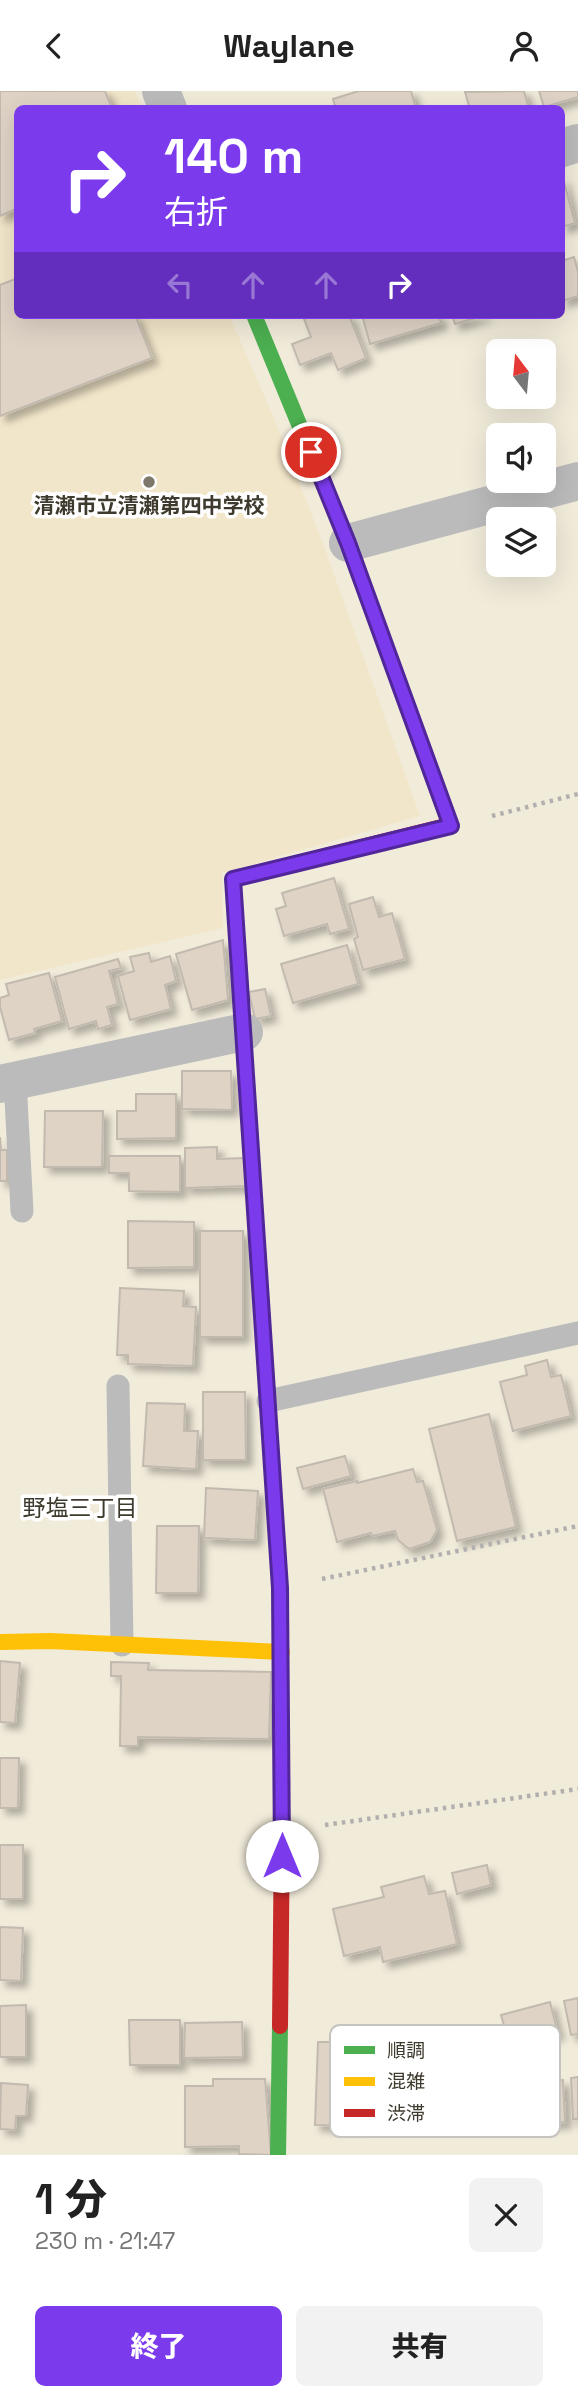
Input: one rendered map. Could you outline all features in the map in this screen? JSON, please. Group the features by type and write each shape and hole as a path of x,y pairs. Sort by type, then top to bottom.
{"street":[{"path":"256,319 348,543 451,826 233,879 280,1588 282,1831 278,2155"},
{"path":"348,543 578,481"},
{"path":"7,1083 244,1032"},
{"path":"0,1642 50,1641 282,1652"}],"lane":[{"path":"7,1083 22,1210"},
{"path":"268,1401 578,1333"},
{"path":"118,1386 122,1644"}],"path":[{"path":"451,826 578,795"},
{"path":"280,1588 578,1526"},
{"path":"282,1831 578,1789"}],"shaded area":[{"name":"清瀬市立清瀬第四中学校","path":"0,91 135,91 141,105 14,105 14,319 231,319 274,418 324,546 420,816 222,873 223,928 0,980"}],"building":[{"path":"0,91 105,91 110,105 14,105 14,210 0,216"},
{"path":"359,91 411,91 415,105 335,105 333,99"},
{"path":"524,91 528,105 469,105 465,92"},
{"path":"539,91 578,91 578,97 543,105"},
{"path":"565,186 575,223 565,226"},
{"path":"574,257 578,272 578,296 565,300 565,260"},
{"path":"14,280 14,319 137,319 152,358 0,416 0,285"},
{"path":"304,319 351,319 366,358 338,370 331,353 300,365 292,344 311,337"},
{"path":"363,319 440,319 441,323 370,344"},
{"path":"453,319 472,319 455,324"},
{"path":"334,878 349,929 330,934 327,924 284,936 276,909 286,906 282,893"},
{"path":"373,897 379,917 392,913 405,959 363,970 354,939 358,937 349,904"},
{"path":"223,940 228,1000 192,1010 176,954"},
{"path":"347,945 358,984 293,1003 281,964"},
{"path":"149,953 151,962 170,956 176,981 165,985 171,1009 130,1020 118,976 134,971 130,957"},
{"path":"118,959 121,968 109,971 118,1004 107,1007 112,1025 98,1029 96,1021 69,1029 55,977"},
{"path":"49,973 62,1021 34,1029 35,1033 9,1040 0,1007 0,998 9,995 6,984"},
{"path":"265,989 271,1016 255,1019 249,992"},
{"path":"182,1071 231,1071 232,1110 182,1109"},
{"path":"136,1094 176,1094 176,1138 117,1139 117,1111 136,1111"},
{"path":"45,1111 103,1111 102,1167 44,1167"},
{"path":"0,1137 1,1150 7,1150 7,1181 0,1181"},
{"path":"217,1147 217,1159 245,1158 246,1186 185,1188 185,1148"},
{"path":"109,1156 180,1156 180,1192 129,1191 129,1173 109,1173"},
{"path":"128,1221 194,1222 194,1267 128,1268"},
{"path":"200,1231 243,1231 243,1337 200,1337"},
{"path":"120,1288 184,1291 183,1306 196,1307 193,1366 128,1364 128,1355 117,1355"},
{"path":"547,1360 551,1377 561,1375 571,1416 513,1431 500,1382 527,1375 525,1366"},
{"path":"203,1392 245,1392 246,1460 203,1460"},
{"path":"147,1403 185,1404 184,1431 198,1431 196,1469 143,1466"},
{"path":"489,1414 516,1527 457,1541 429,1429"},
{"path":"345,1456 351,1476 303,1489 297,1468"},
{"path":"413,1469 417,1482 423,1481 437,1530 430,1542 409,1549 398,1540 395,1531 372,1536 371,1533 337,1542 323,1489"},
{"path":"206,1488 258,1491 255,1540 204,1538"},
{"path":"157,1526 199,1526 198,1593 156,1593"},
{"path":"0,1661 20,1663 15,1723 0,1722"},
{"path":"111,1662 149,1663 148,1670 271,1672 269,1739 138,1737 138,1746 120,1746 121,1676 111,1676"},
{"path":"0,1758 19,1758 18,1808 0,1808"},
{"path":"0,1845 23,1845 23,1899 0,1899"},
{"path":"487,1865 491,1885 457,1894 452,1873"},
{"path":"424,1876 429,1894 445,1891 457,1944 383,1962 380,1947 344,1956 333,1909 384,1897 381,1887"},
{"path":"0,1927 23,1928 21,1981 0,1980"},
{"path":"578,1998 578,2034 571,2035 564,2001"},
{"path":"550,2002 556,2025 504,2025 501,2015"},
{"path":"26,2005 26,2057 0,2057 0,2006"},
{"path":"129,2020 180,2020 180,2065 130,2065"},
{"path":"242,2022 243,2057 184,2058 185,2023"},
{"path":"318,2042 330,2042 330,2125 315,2125"},
{"path":"578,2077 578,2119 573,2119 571,2078"},
{"path":"213,2079 265,2079 271,2155 239,2154 239,2146 185,2147 185,2086 213,2086"},
{"path":"560,2080 563,2080 565,2122 560,2122"},
{"path":"1,2083 28,2085 26,2116 16,2116 15,2130 0,2129"}],"traffic: fast":[{"path":"256,319 348,543 450,825"},
{"path":"278,2155 280,2026"}],"traffic: slow":[{"path":"239,965 278,1553"},
{"path":"0,1642 50,1641 282,1652"}],"traffic: jam":[{"path":"239,965 233,879 450,825"},
{"path":"278,1553 282,1831 280,2026"}],"place":[{"name":"清瀬市立清瀬第四中学校","path":"149,482"}],"district":[{"name":"野塩三丁目","path":"80,1508"}],"route":[{"path":"282,1856 280,1588 233,879 451,826 348,543 311,452"}]}
